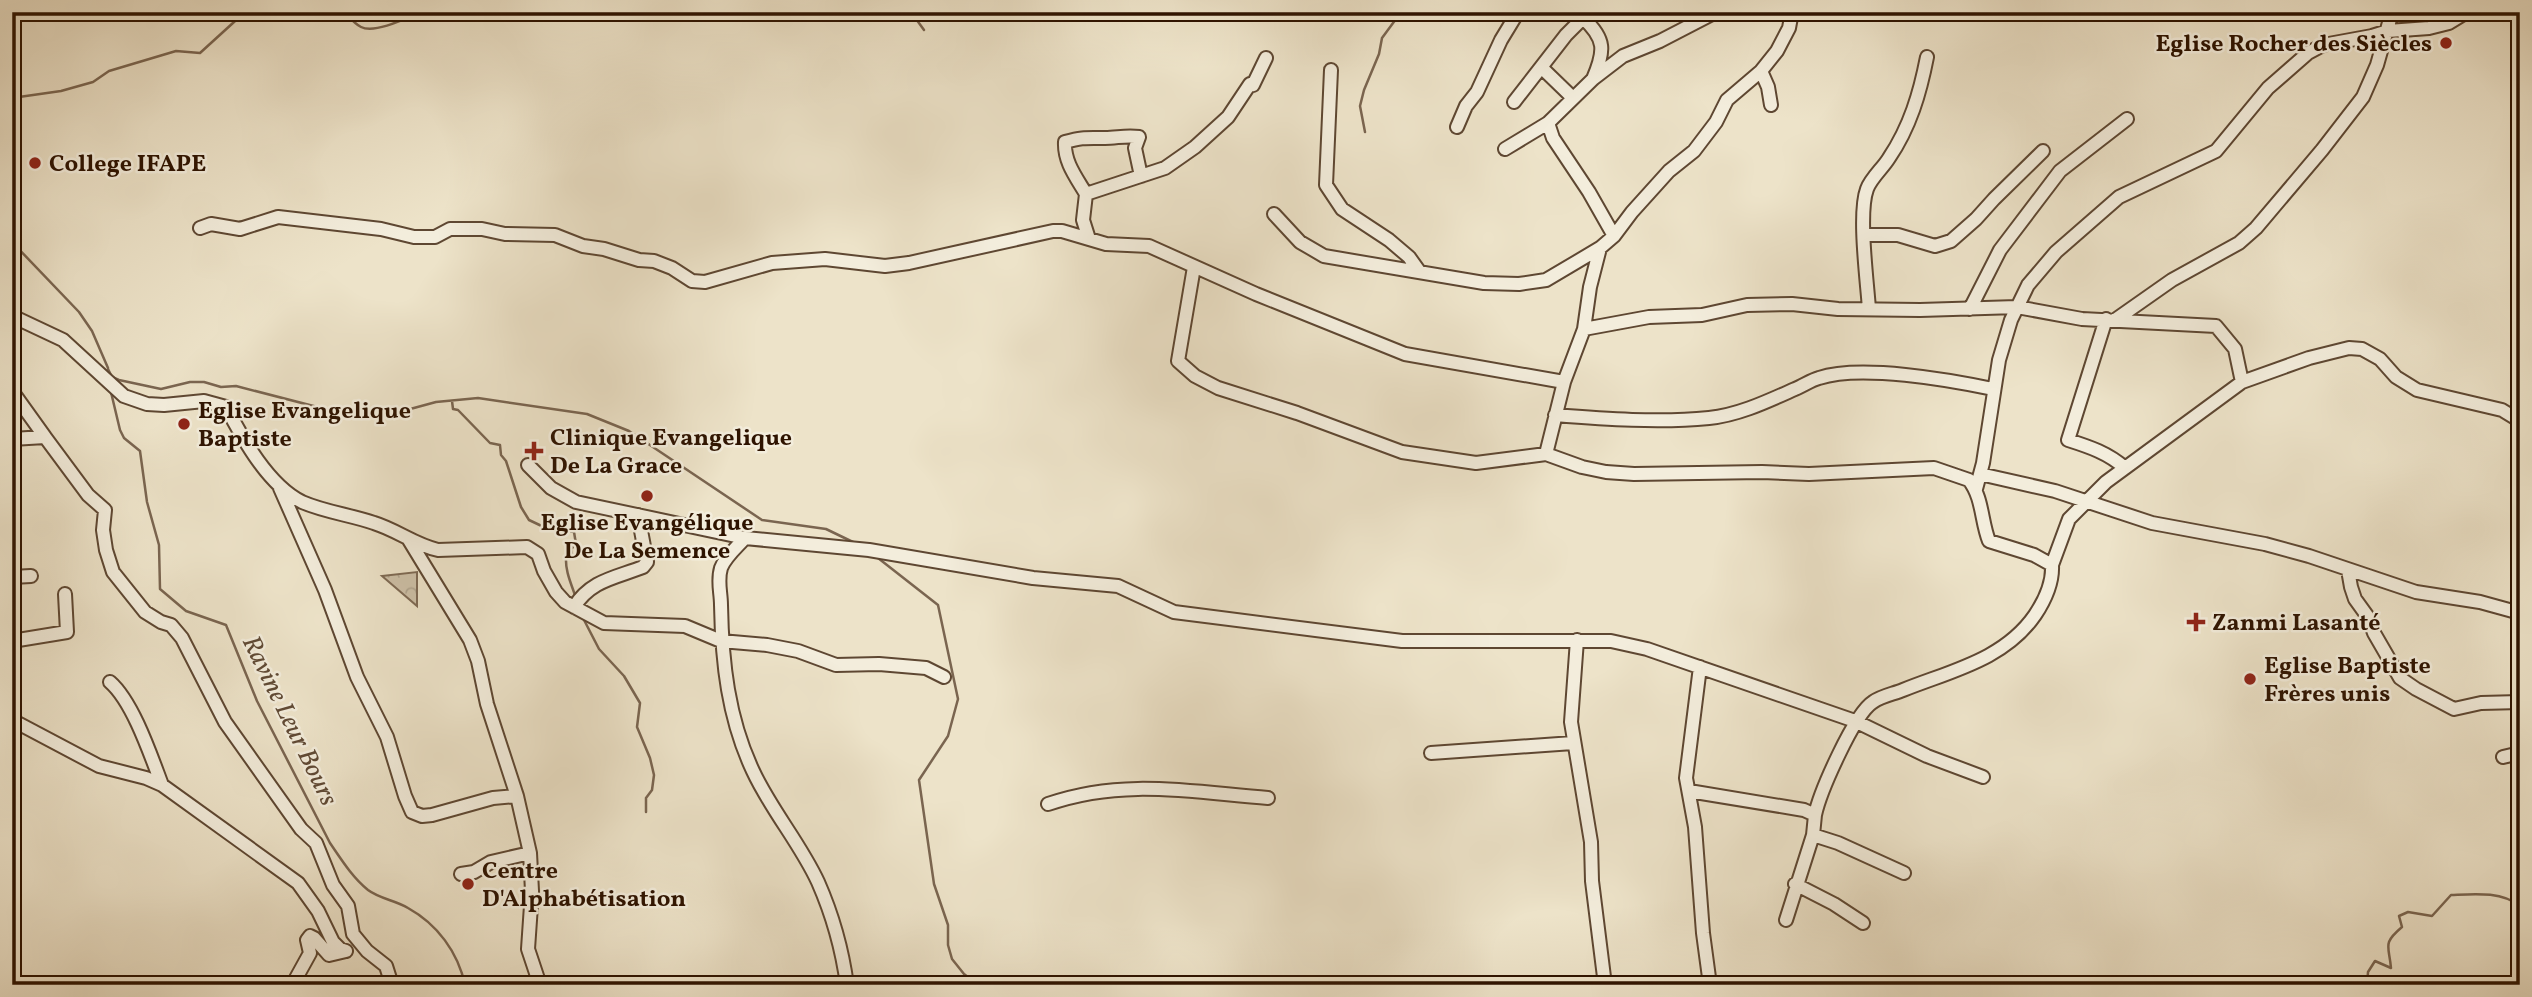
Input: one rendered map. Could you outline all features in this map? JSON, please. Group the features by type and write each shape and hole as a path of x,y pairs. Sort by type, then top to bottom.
{"street":[{"path":"1457,127 1518,12"},
{"path":"1274,214 1300,242 1324,256 1484,283 1529,284 1546,280 1600,248 1614,236 1669,171 1694,151 1716,122 1727,100 1761,71 1783,39 1792,12"},
{"path":"2126,468 2114,458 2068,440 2110,319 2172,280 2239,243 2256,228 2363,97 2388,31 2392,12"},
{"path":"2052,565 2035,555 1989,541 1982,524 1976,489 1999,360 2017,307 2028,285 2056,252 2119,197 2216,150 2268,88 2308,53 2323,45 2388,31 2429,28 2449,23 2467,12"},
{"path":"1504,149 1548,123 1593,79 1623,56 1661,41 1706,14"},
{"path":"1514,102 1581,15 1603,45 1593,79"},
{"path":"1869,309 1864,234 1867,187 1889,159 1906,128 1919,95 1927,57"},
{"path":"1087,194 1165,168 1228,117 1250,84 1253,85 1266,58"},
{"path":"1542,68 1573,98"},
{"path":"1331,70 1326,185 1342,209 1390,240 1409,257 1419,271"},
{"path":"1761,71 1771,104"},
{"path":"1970,309 2000,250 2060,171 2127,119"},
{"path":"1548,123 1553,138 1614,236"},
{"path":"1089,239 1083,220 1087,194 1070,167 1064,152 1065,142 1086,136 1139,137 1135,148 1141,176"},
{"path":"1864,234 1898,235 1935,246 1951,241 2043,151"},
{"path":"200,228 211,224 240,229 278,218 382,229 414,237 435,237 450,229 555,235 583,246 604,249 639,260 654,261 672,268 692,281 705,282 772,263 825,259 885,266 909,263 1062,231 1107,244 1149,246 1405,354 1564,382"},
{"path":"1546,454 1564,382 1584,329 1590,287 1600,248"},
{"path":"1194,267 1178,361 1195,376 1218,388 1297,413 1402,453 1476,463 1546,454 1594,469 1634,474 1809,474 1934,468 1969,480 1976,489"},
{"path":"1584,329 1649,317 1702,316 1747,305 1792,304 1838,309 2017,307 2082,319 2217,326 2235,349 2242,382"},
{"path":"12,316 63,340 124,396 147,404 204,401 226,407 255,457 286,492 303,502 377,523 409,540 439,550 533,549 556,592 578,601 604,623 685,626 721,641 788,649 836,665 880,664 926,668 944,677"},
{"path":"1786,920 1813,835 1815,815 1855,721 1872,702 1970,666 2001,648 2029,623 2043,604 2052,577 2052,565 2068,519 2086,500 2126,468 2242,382 2261,373 2322,355 2349,348 2362,349 2380,359 2396,377 2417,390 2502,410 2520,421"},
{"path":"1555,415 1633,419 1711,418 1752,407 1819,377 1850,373 1889,374 1961,382 1993,389"},
{"path":"12,391 88,495 104,510 103,530 113,572 145,612 172,625 189,648 225,722 301,829 316,844 333,885 348,906 353,934 367,951 386,966 392,985"},
{"path":"12,439 45,436"},
{"path":"528,465 551,488 576,502 745,538 869,550 1033,578 1118,586 1174,612 1402,641 1611,641 1647,649 1855,721 1927,756 1983,777"},
{"path":"1980,474 2086,500 2152,523 2265,544 2416,592 2480,602 2520,613"},
{"path":"276,480 325,590 357,677 387,737 412,811 422,816 432,815 493,798 517,796"},
{"path":"578,601 602,580 637,569 647,562 638,515"},
{"path":"745,538 721,568 721,641 726,689 743,747 772,808 787,827 818,882 834,921 847,985"},
{"path":"409,540 475,650 487,704 517,796 530,853 532,891 528,949 540,985"},
{"path":"2348,570 2355,599 2368,617 2374,634 2400,678 2416,690 2454,709 2520,702"},
{"path":"12,577 31,576"},
{"path":"12,640 66,632 65,594"},
{"path":"1577,640 1571,722 1591,842 1592,881 1605,985"},
{"path":"1700,667 1686,778 1700,866 1703,933 1710,985"},
{"path":"110,682 122,696 140,731 162,785"},
{"path":"12,720 99,766 162,785 298,883 318,911 333,942 346,951 329,955 310,936 307,940 310,953 294,982"},
{"path":"1431,752 1573,743"},
{"path":"2503,757 2520,754"},
{"path":"1048,804 1109,789 1133,788 1268,798"},
{"path":"1689,791 1804,810 1815,815"},
{"path":"1813,835 1838,843 1904,873"},
{"path":"461,874 474,872 491,862 530,853"},
{"path":"1796,884 1863,923"}],"green space":[{"path":"417,572 417,606 382,576"}],"waterway":[{"name":"Ravine Leur Bours","path":"12,98 61,91 93,82 109,71 176,51 200,53 245,12"},
{"name":"Ravine Leur Bours","path":"344,12 367,29 391,24 421,12"},
{"path":"911,12 924,30"},
{"path":"1365,132 1360,106 1364,90 1379,54 1382,38 1396,19 1397,12"},
{"name":"Ravine Leur Bours","path":"12,242 79,312 92,331 108,368"},
{"path":"108,369 112,377 119,380 161,389 190,382 204,382 221,387 236,386 356,417 377,418 436,402 478,398 587,414 629,431 762,520 826,529 855,543"},
{"name":"Ravine Leur Bours","path":"110,388 120,430 124,438 140,451 147,502 159,545 160,589 186,611 226,625 257,701 330,843 352,874 368,890 408,908 437,931 452,950 465,985"},
{"path":"452,401 453,409 458,410 490,443 500,445 501,455 506,461 521,507 529,520 548,529 574,532 576,544 571,549 572,554 566,555 566,560 575,595"},
{"path":"878,558 938,605 958,699 948,736 919,780 934,884 948,925 948,945 952,959 964,974 978,985"},
{"path":"583,618 599,649 624,676 640,703 637,727 654,775 652,790 646,798 646,812"},
{"path":"2367,985 2368,972 2375,961 2391,968 2388,945 2402,927 2399,916 2408,912 2432,916 2451,895 2496,896 2520,906"}],"place":[{"name":"Eglise Rocher des Siècles","path":"2446,43"},
{"name":"College IFAPE","path":"35,163"},
{"name":"Eglise Evangelique Baptiste","path":"184,424"},
{"name":"Clinique Evangelique De La Grace","path":"534,451"},
{"name":"Eglise Evangélique De La Semence","path":"647,496"},
{"name":"Zanmi Lasanté","path":"2196,622"},
{"name":"Eglise Baptiste Frères unis","path":"2250,679"},
{"name":"Centre D'Alphabétisation","path":"468,884"}]}
